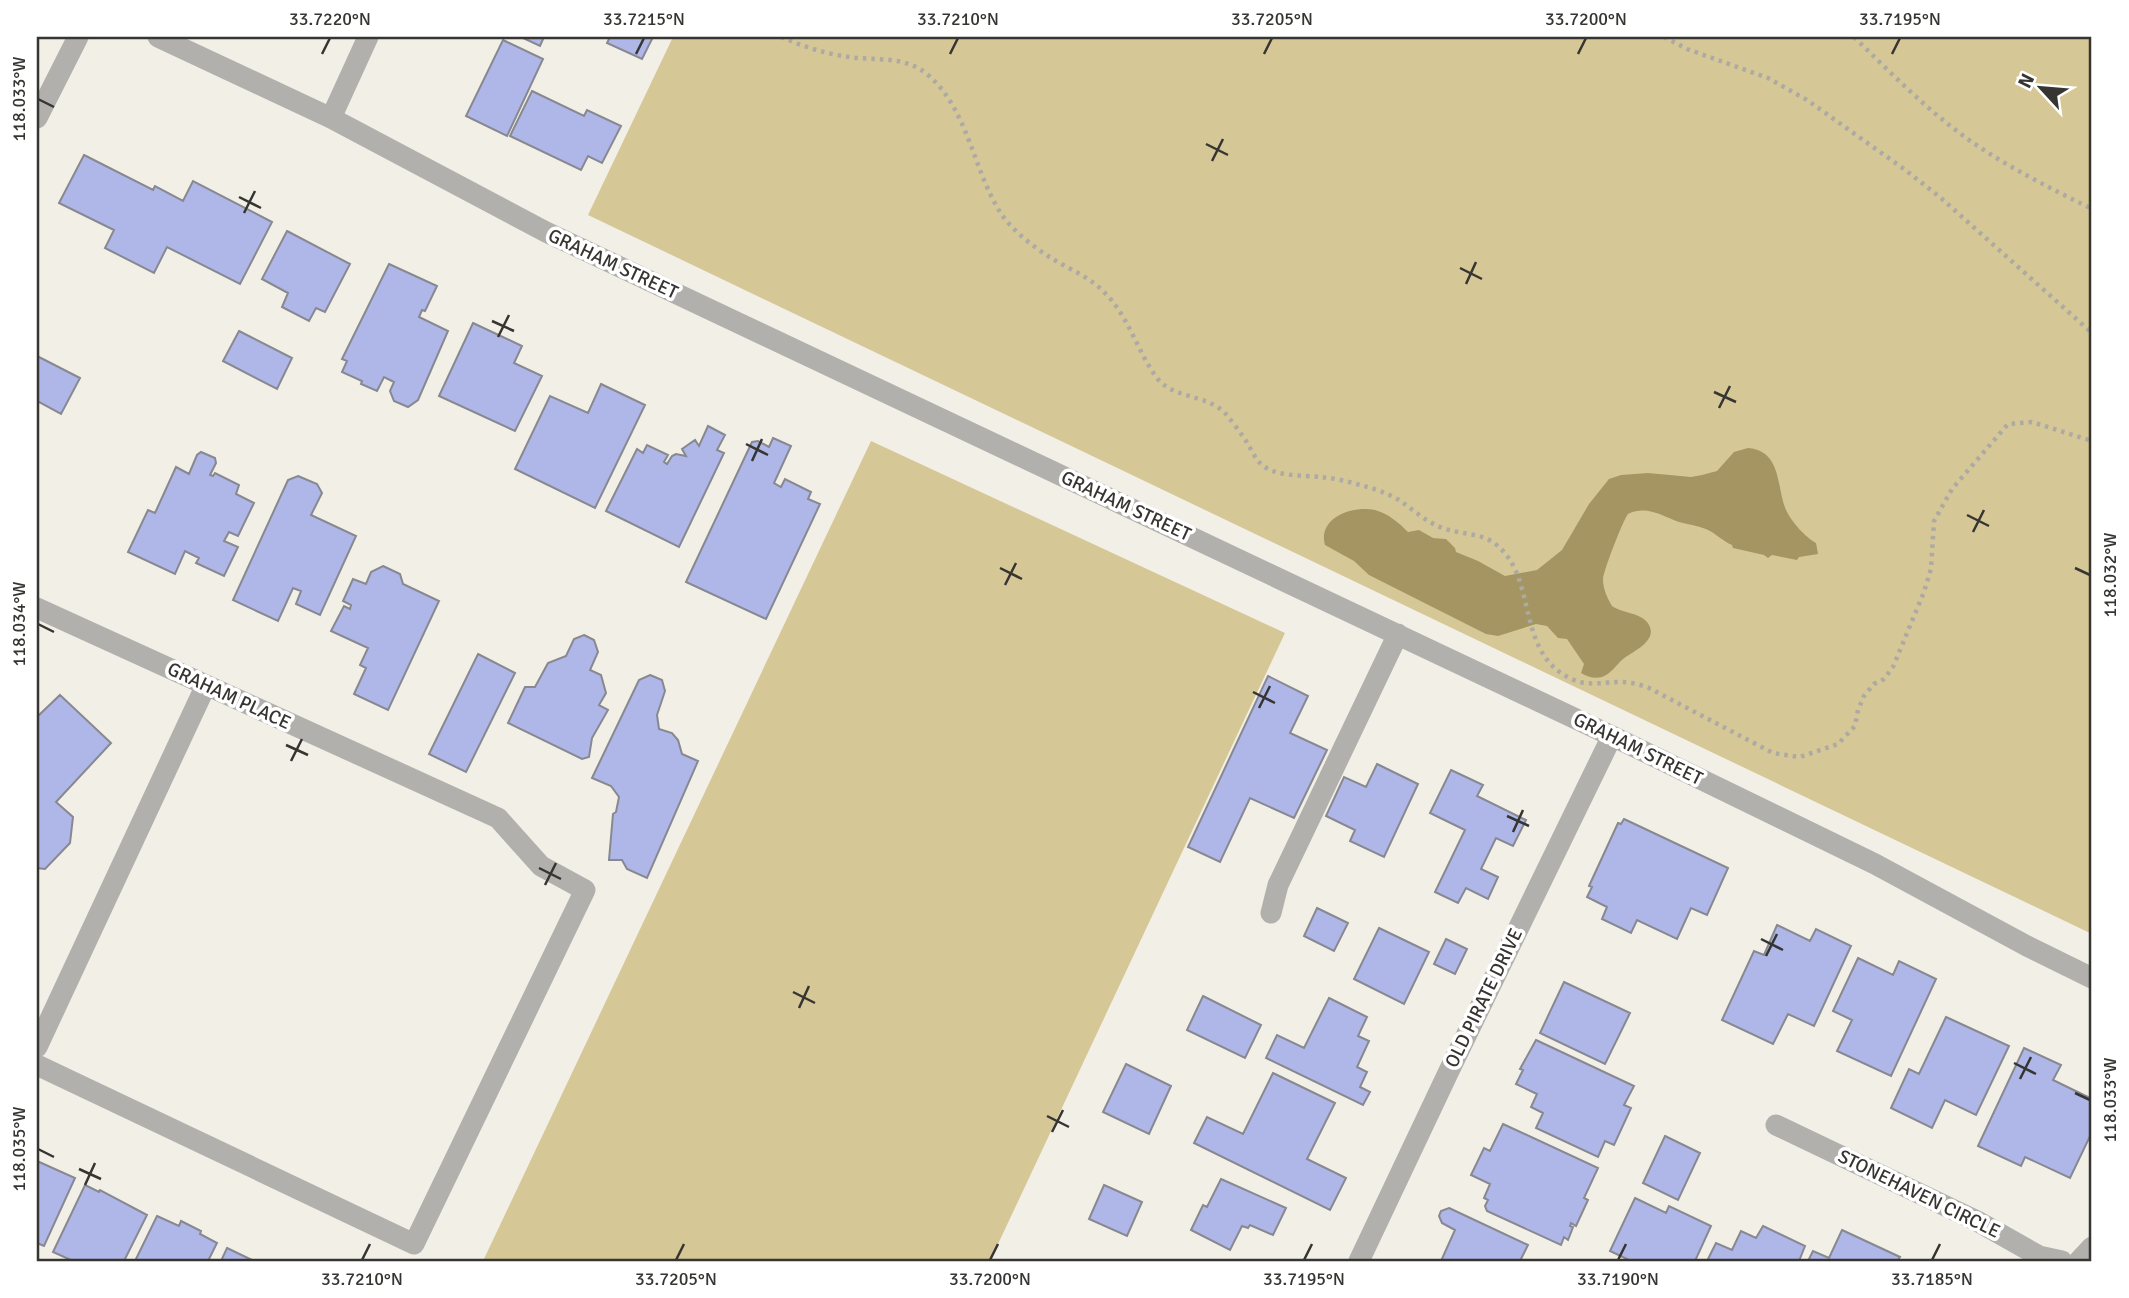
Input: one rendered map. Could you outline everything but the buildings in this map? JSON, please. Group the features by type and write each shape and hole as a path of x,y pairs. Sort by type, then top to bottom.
{"street":[{"path":"37,118 78,37"},
{"name":"GRAHAM STREET","path":"158,37 331,117 546,232 1612,736 1875,864 2092,978"},
{"path":"331,117 368,37"},
{"name":"GRAHAM PLACE","path":"37,608 498,818 541,866 585,890 415,1244 37,1065"},
{"path":"1271,913 1278,885 1398,634"},
{"path":"37,1047 206,685"},
{"name":"OLD PIRATE DRIVE","path":"1359,1261 1612,736"},
{"name":"STONEHAVEN CIRCLE","path":"1776,1125 1977,1221 2039,1256 2062,1261"},
{"path":"2079,1261 2092,1247"}],"path":[{"path":"781,37 820,51 850,57 896,60 927,74 949,100 962,124 985,184 1014,229 1036,247 1105,292 1124,315 1144,359 1158,380 1168,388 1203,400 1225,413 1261,465 1274,471 1322,477 1379,490 1399,500 1433,524 1492,540 1506,553 1516,572 1532,628 1546,661 1560,673 1577,682 1605,685 1630,682 1649,688 1773,753 1800,757 1826,749 1838,744 1854,726 1864,696 1874,684 1884,679 1893,667 1924,592 1931,569 1934,521 1952,489 2008,424 2032,422 2092,441"},
{"path":"1664,37 1687,49 1768,78 1807,100 1959,213 2092,333"},
{"path":"1854,37 1923,103 1964,136 2021,173 2092,209"}],"shaded area":[{"path":"673,37 2092,37 2092,934 588,215"},
{"path":"871,441 1285,633 990,1261 483,1261"},
{"path":"1748,448 1767,456 1772,463 1786,510 1807,537 1816,543 1818,554 1799,557 1797,560 1772,555 1768,558 1733,548 1707,529 1654,512 1628,514 1606,567 1604,586 1612,606 1644,619 1651,634 1644,644 1602,677 1596,678 1581,673 1584,664 1567,639 1558,638 1547,626 1536,624 1498,636 1486,634 1369,575 1354,561 1325,545 1326,527 1339,515 1357,509 1375,510 1397,522 1408,532 1419,530 1433,538 1446,539 1456,552 1505,576 1537,570 1562,550 1589,504 1609,479 1621,475 1648,473 1691,477 1702,475 1717,471 1734,452"}]}
